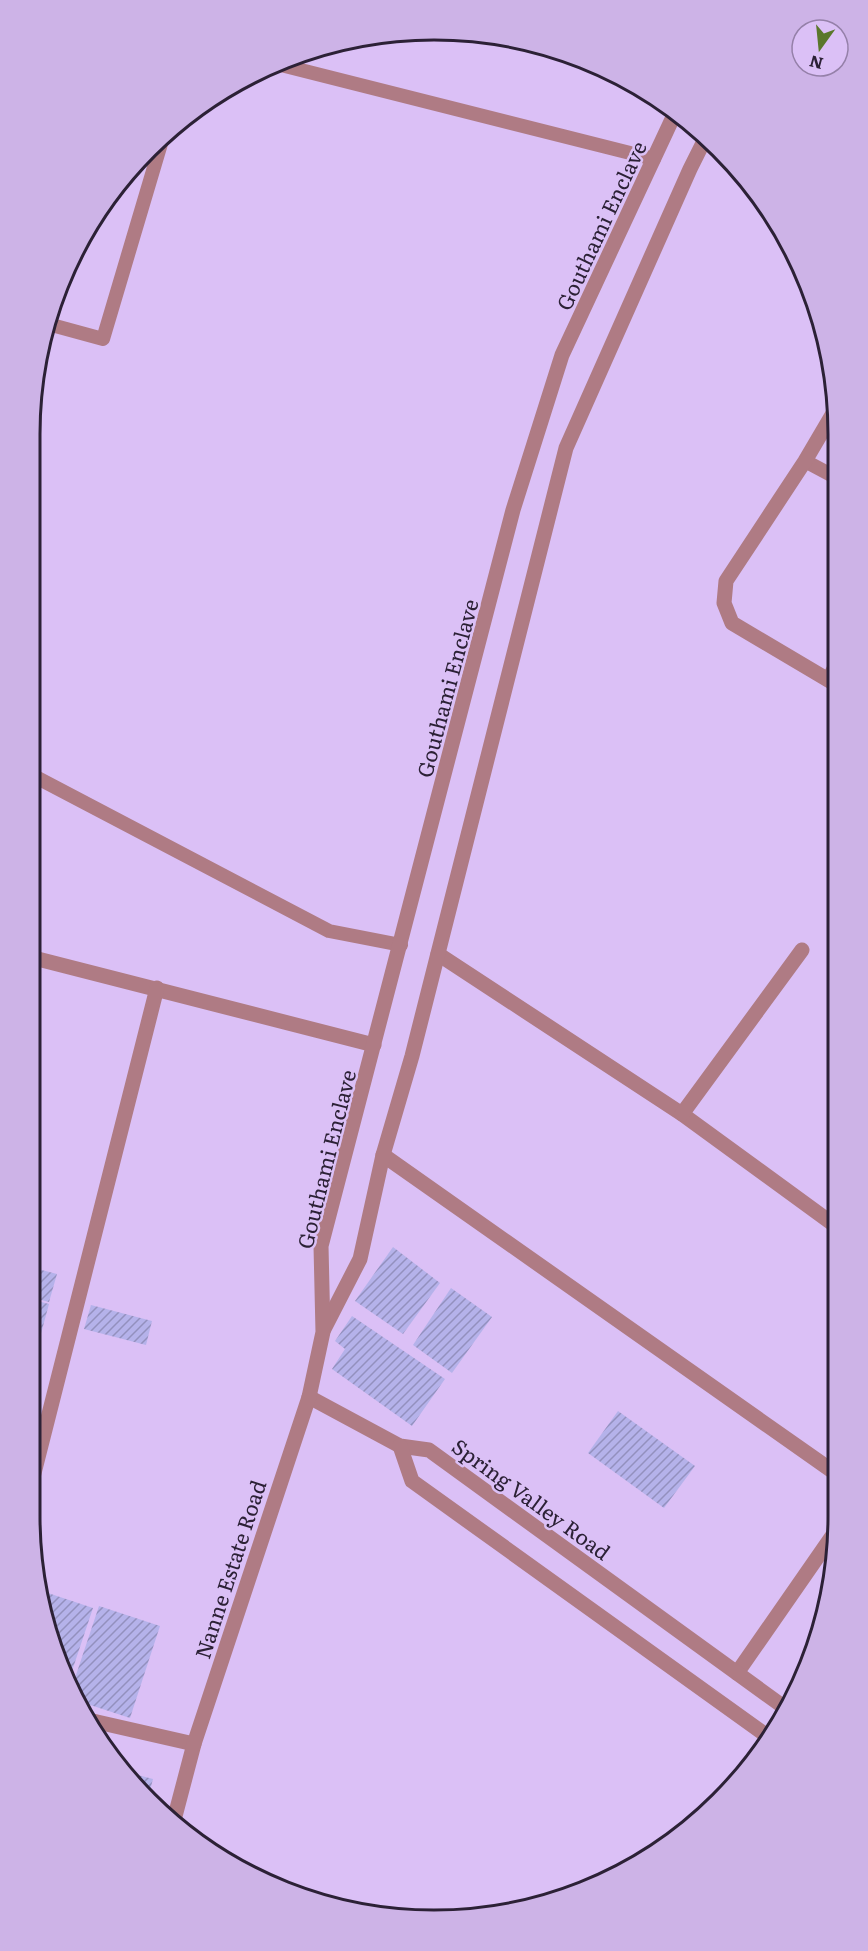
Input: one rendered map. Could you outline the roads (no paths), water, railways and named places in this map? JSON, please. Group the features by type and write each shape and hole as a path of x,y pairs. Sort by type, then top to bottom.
{"street":[{"name":"Gouthami Enclave","path":"323,1332 321,1246 513,510 562,355 672,120"},
{"path":"323,1332 360,1259 384,1155 412,1056 566,448 701,146"},
{"path":"828,423 806,460 726,581 724,603 732,624 828,674"},
{"path":"682,1114 802,950"},
{"path":"438,954 682,1114 828,1220"},
{"path":"40,959 374,1046"},
{"path":"40,1450 157,988"},
{"path":"384,1155 828,1468"},
{"name":"Nanne Estate Road","path":"176,1814 194,1744 309,1397 323,1332"},
{"name":"Spring Valley Road","path":"309,1397 400,1446 429,1450 780,1704"},
{"path":"400,1446 412,1481 763,1733"},
{"path":"737,1673 827,1545"},
{"path":"98,1722 194,1744"}],"lane":[{"path":"290,67 654,159"},
{"path":"56,326 104,339 158,154"},
{"path":"806,460 828,473"},
{"path":"40,779 329,931 400,945"}]}
